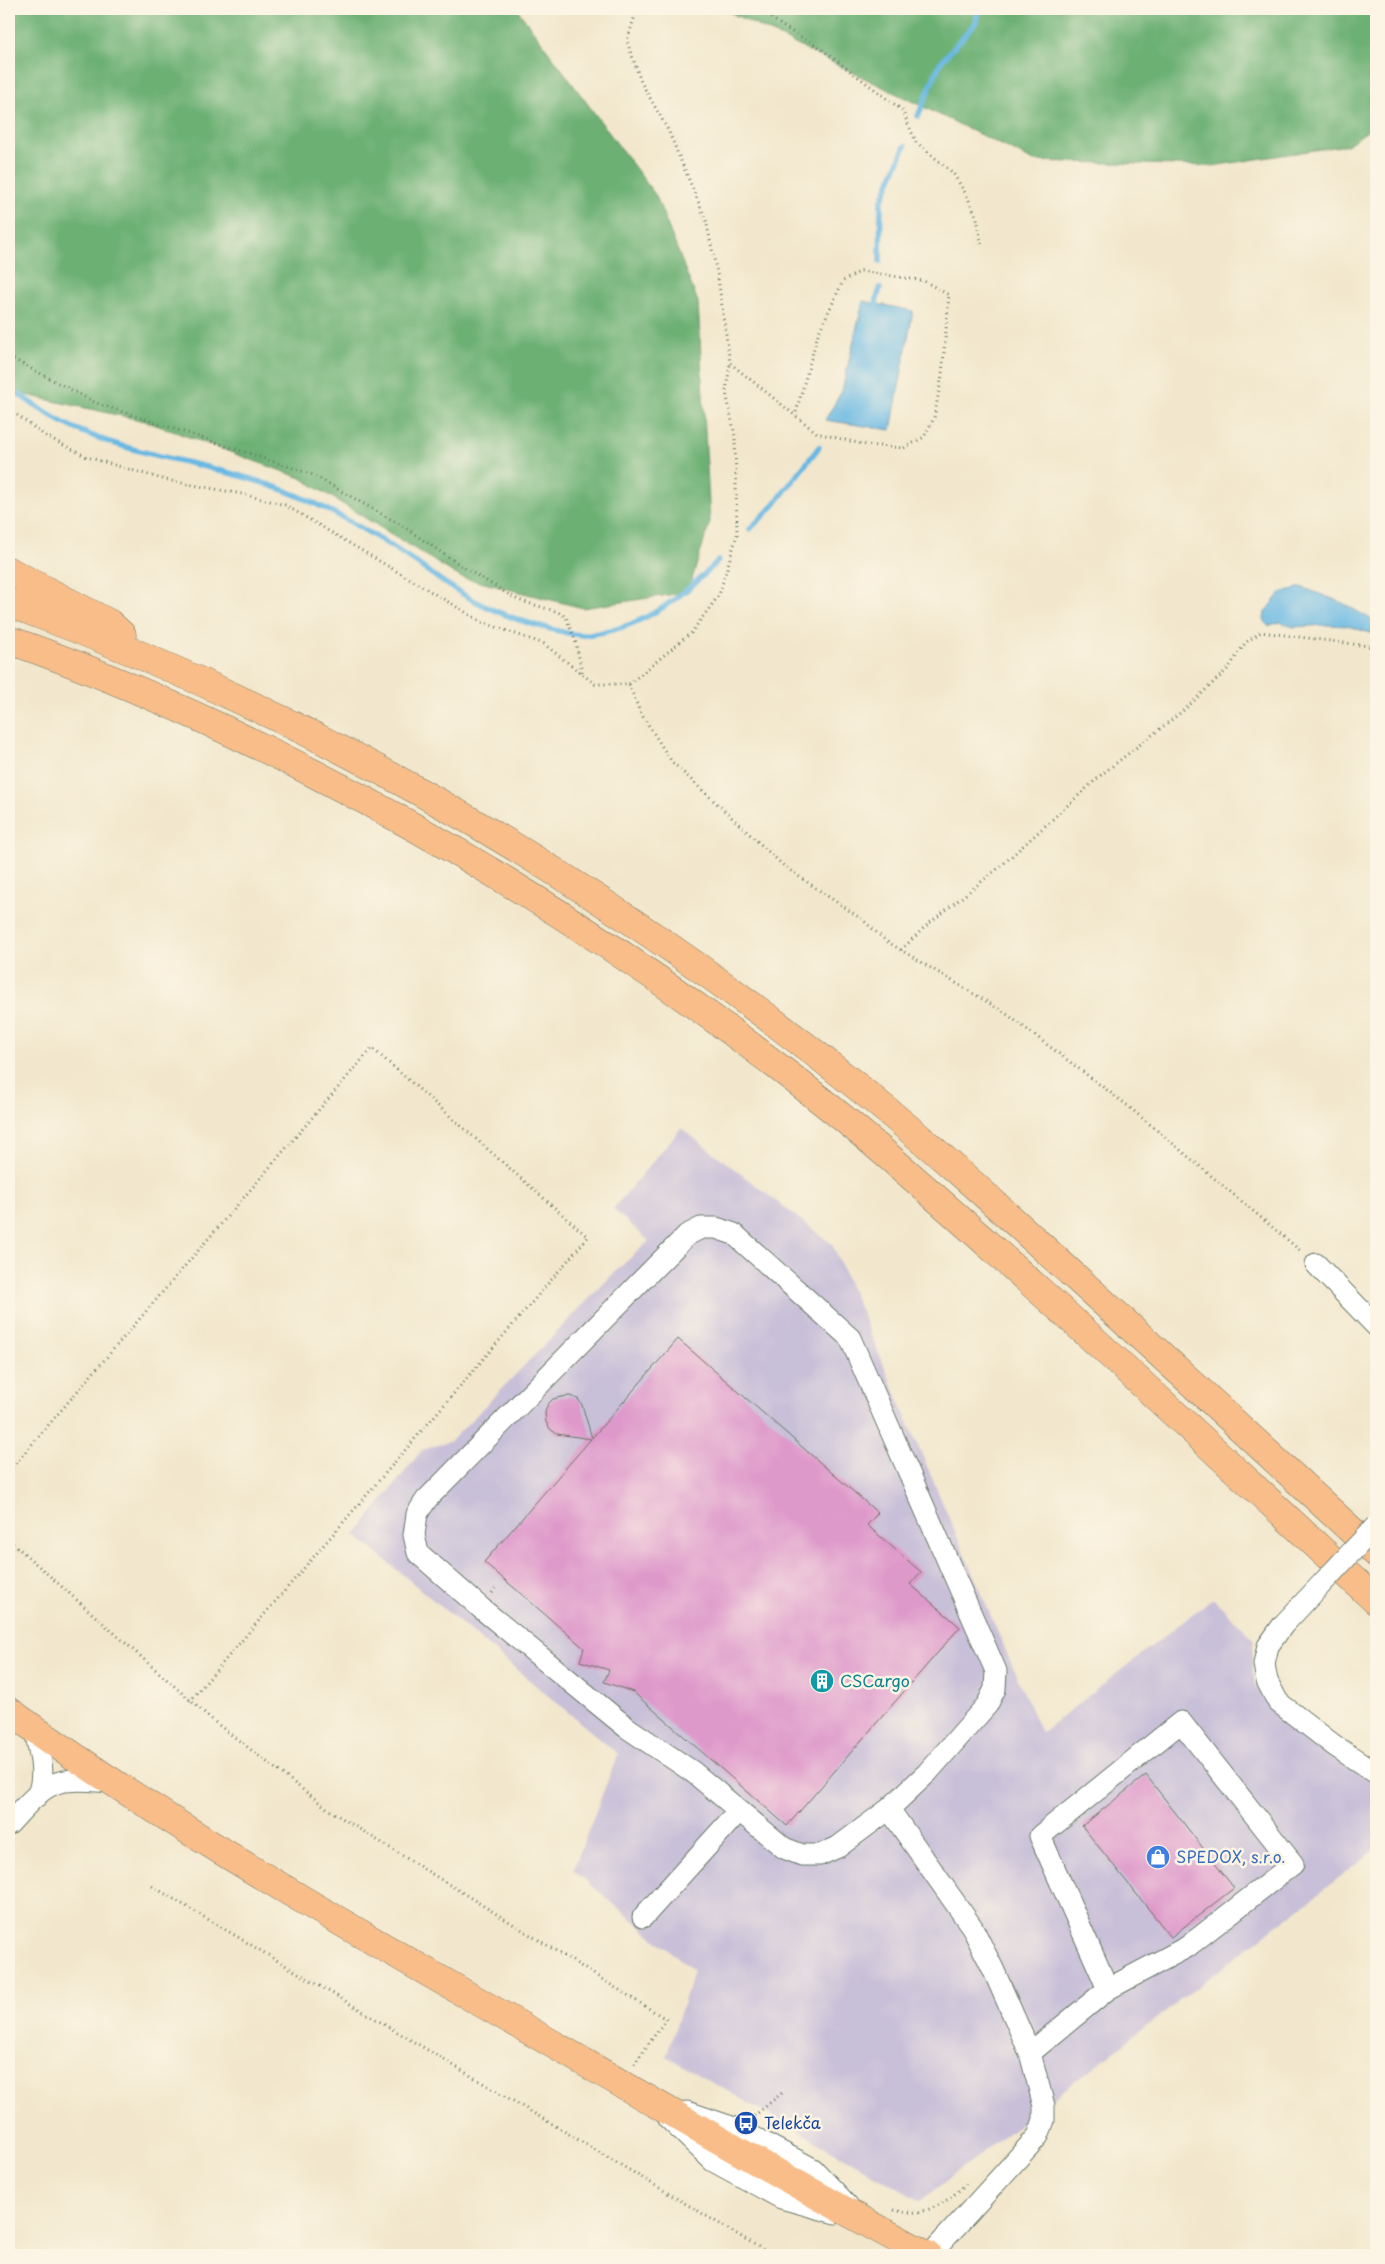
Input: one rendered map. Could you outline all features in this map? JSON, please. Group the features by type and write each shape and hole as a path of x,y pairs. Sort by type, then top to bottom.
{"main road":[{"path":"9,571 109,623 145,657"},
{"path":"9,602 145,657 265,712 420,791 514,846 697,965 869,1096 987,1197 1376,1553"},
{"path":"9,640 47,653 179,708 255,744 360,798 515,886 685,999 842,1118 924,1187 1376,1601"},
{"path":"9,647 47,653"},
{"path":"9,1711 111,1782 288,1893 859,2219 928,2255"}],"street":[{"path":"701,1228 716,1228 734,1234 850,1338 996,1671 995,1689 987,1705 927,1773 889,1809 838,1847 820,1855 802,1855 784,1848 693,1772 626,1727 480,1607 418,1553 414,1535 417,1514 426,1500 687,1235 701,1228"},
{"path":"1316,1264 1376,1326"},
{"path":"1376,1526 1283,1625 1268,1646 1264,1664 1267,1681 1278,1702 1335,1746 1376,1773"},
{"path":"1030,2053 1108,1990 1187,1947 1293,1864 1181,1722 1040,1836 1108,1990"},
{"path":"35,1730 42,1771 41,1788 37,1796"},
{"path":"9,1824 46,1788 60,1782 111,1782"},
{"path":"889,1809 972,1927 1030,2053 1044,2106 1044,2120 1038,2136 928,2255"},
{"path":"643,1916 739,1811"}],"path":[{"path":"9,409 44,435 87,457 166,480 242,494 285,505 467,614 499,629 544,644 595,684 629,684 691,633 719,595 737,535 735,436 726,392 730,363 718,278 706,220 668,130 641,82 627,41 637,9"},
{"path":"759,9 820,48 902,110 916,142 952,173 966,194 977,218 982,248"},
{"path":"730,363 795,416 817,433 866,445 904,448 924,437 934,418 942,375 949,295 924,281 861,271 843,281 818,334 795,416"},
{"path":"9,357 96,403 311,474 401,525 463,567 518,600 558,612 566,617 576,642 582,672"},
{"path":"901,950 926,926 1001,866 1101,776 1184,710 1228,669 1245,643 1261,632 1376,647"},
{"path":"629,684 640,712 672,762 785,867 863,920 886,941 1004,1012 1120,1100 1316,1264"},
{"path":"9,1471 372,1048 588,1237 190,1701"},
{"path":"9,1540 190,1701 332,1812 666,2019 621,2083"},
{"path":"480,1607 497,1587"},
{"path":"152,1886 772,2255"},
{"path":"753,2117 782,2093"},
{"path":"890,2209 907,2214 926,2211 948,2201 969,2181"}],"shaded area":[{"path":"681,1128 832,1244 1041,1733 1213,1598 1254,1639 1252,1662 1255,1685 1272,1708 1376,1784 1376,1849 920,2201 666,2056 694,1971 573,1870 618,1754 355,1535 422,1450 451,1441 616,1271 649,1241 613,1209"}],"green space":[{"path":"9,9 517,9 656,196 698,302 710,522 688,592 583,608 460,577 301,478 145,421 21,394 9,386"},
{"path":"723,9 1376,9 1376,125 1347,145 1212,166 1034,161"}],"water":[{"path":"863,301 913,311 891,430 825,420 842,391"},
{"path":"1301,587 1341,602 1376,622 1376,635 1348,626 1293,627 1280,622 1268,626 1264,619 1265,612 1280,593"}],"building":[{"path":"678,1339 878,1513 867,1525 921,1572 910,1584 960,1627 787,1826 633,1692 604,1682 609,1670 580,1661 584,1648 484,1562 591,1439 557,1434 550,1429 546,1422 545,1412 548,1404 553,1399 561,1397 570,1396 578,1399 582,1405 592,1438"},
{"name":"SPEDOX, s.r.o.","path":"1146,1775 1234,1888 1171,1937 1082,1826"}],"waterway":[{"path":"918,116 940,63 976,22 978,9"},
{"path":"880,261 881,202 905,146"},
{"path":"874,310 880,288"},
{"path":"9,387 63,423 105,441 243,477 299,496 363,529 448,585 489,608 535,625 561,632 577,635 606,632 642,619 674,600 718,561"},
{"path":"750,529 773,506 819,447"}],"place":[{"name":"CSCargo","path":"822,1681"},
{"name":"SPEDOX, s.r.o.","path":"1158,1857"},
{"name":"Telekča","path":"746,2123"}]}
